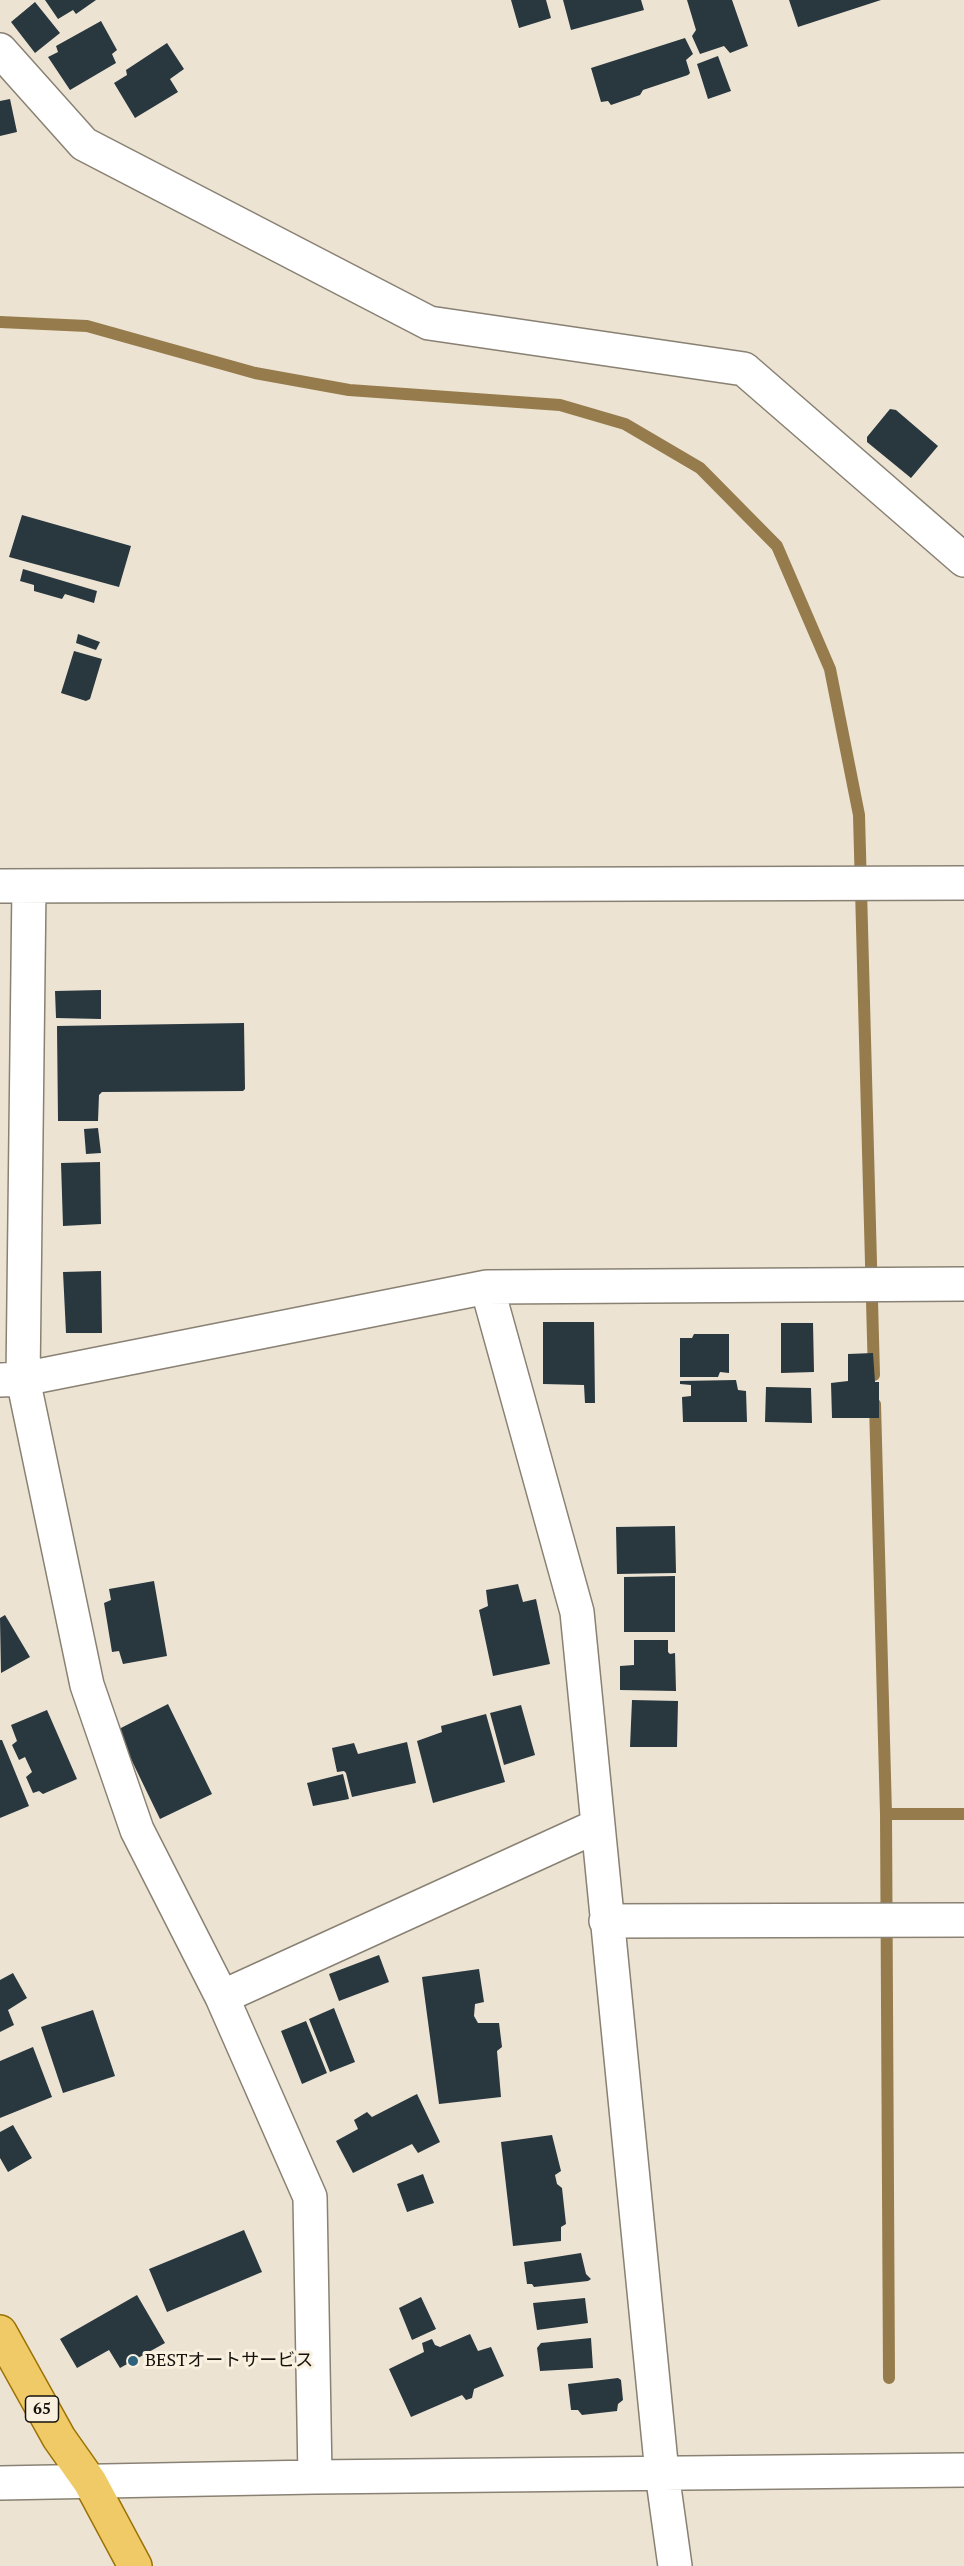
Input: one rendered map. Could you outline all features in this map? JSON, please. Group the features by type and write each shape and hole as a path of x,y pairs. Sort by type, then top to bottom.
{"main road":[{"name":"65","path":"0,2332 59,2438 90,2482 135,2566"}],"street":[{"path":"0,50 84,144 429,323 744,369 962,555"},
{"path":"315,2476 310,2197 222,1997 137,1830 87,1685 12,1379 14,886 964,883"},
{"path":"12,1379 487,1287 964,1284"},
{"path":"487,1287 576,1612 662,2473 675,2566"},
{"path":"222,1997 597,1826"},
{"path":"606,1921 964,1920"},
{"path":"0,2483 315,2476 964,2470"}],"building":[{"path":"45,0 96,0 76,14 73,10 58,19"},
{"path":"511,0 546,0 551,18 519,28"},
{"path":"563,0 641,0 644,10 571,30"},
{"path":"687,0 732,0 748,46 730,53 724,46 700,54 692,36 696,30"},
{"path":"789,0 881,0 798,27"},
{"path":"35,2 60,33 35,53 11,22"},
{"path":"101,21 117,50 112,54 116,63 70,90 48,57 58,52 56,46"},
{"path":"685,38 693,54 686,60 690,73 688,75 643,90 640,95 611,105 608,101 601,102 591,68"},
{"path":"167,43 184,69 170,79 178,92 135,118 114,83 127,75 126,70"},
{"path":"718,56 731,91 708,99 697,64"},
{"path":"10,99 17,132 0,136 0,101"},
{"path":"890,409 896,410 938,446 911,478 867,442 867,437"},
{"path":"22,515 131,546 119,587 9,557"},
{"path":"23,569 97,591 94,603 65,594 62,599 34,591 34,585 20,581"},
{"path":"78,634 100,642 96,650 76,643"},
{"path":"74,651 102,659 90,699 86,701 61,693"},
{"path":"101,990 101,1019 56,1018 55,991"},
{"path":"244,1023 245,1089 243,1091 102,1092 99,1095 98,1121 58,1121 57,1026"},
{"path":"98,1128 101,1153 86,1154 84,1129"},
{"path":"100,1162 101,1224 63,1226 61,1163"},
{"path":"101,1271 102,1333 66,1333 63,1272"},
{"path":"543,1322 594,1322 595,1403 585,1403 584,1385 543,1384"},
{"path":"781,1323 813,1323 814,1372 781,1373"},
{"path":"694,1334 729,1334 729,1373 720,1372 718,1377 680,1377 680,1338 692,1338"},
{"path":"873,1353 875,1382 879,1382 879,1418 832,1418 831,1383 848,1381 848,1354"},
{"path":"736,1380 738,1390 746,1391 747,1422 683,1422 682,1397 691,1396 691,1385 680,1384 680,1381"},
{"path":"766,1387 811,1388 812,1423 765,1422"},
{"path":"675,1526 676,1573 617,1574 616,1527"},
{"path":"675,1576 675,1632 624,1632 624,1577"},
{"path":"154,1581 167,1656 123,1664 119,1651 112,1652 104,1603 111,1600 109,1589"},
{"path":"518,1584 523,1602 536,1599 550,1664 493,1676 479,1610 488,1606 486,1590"},
{"path":"5,1615 30,1657 1,1673 0,1618"},
{"path":"634,1640 668,1640 668,1652 675,1653 676,1691 620,1690 620,1666 634,1665"},
{"path":"632,1700 678,1701 677,1747 630,1747"},
{"path":"168,1704 212,1794 160,1819 117,1730"},
{"path":"521,1705 535,1755 504,1765 490,1713"},
{"path":"47,1710 77,1779 43,1794 39,1791 33,1793 26,1777 32,1772 25,1757 19,1760 12,1745 17,1741 11,1725"},
{"path":"486,1714 505,1782 433,1803 417,1741 442,1732 441,1726"},
{"path":"0,1740 2,1740 29,1806 0,1818"},
{"path":"407,1742 416,1783 352,1797 346,1773 337,1772 332,1748 354,1743 358,1754"},
{"path":"343,1774 349,1799 313,1806 307,1783"},
{"path":"379,1955 389,1982 339,2001 329,1974"},
{"path":"479,1969 484,2002 475,2004 474,2016 478,2023 499,2023 502,2047 497,2051 501,2097 439,2104 422,1977"},
{"path":"13,1973 27,1998 8,2010 14,2025 0,2032 0,1980"},
{"path":"334,2008 355,2062 330,2072 309,2019"},
{"path":"93,2010 115,2076 63,2093 41,2027"},
{"path":"306,2021 327,2073 302,2084 281,2031"},
{"path":"33,2047 52,2097 0,2118 0,2061"},
{"path":"417,2094 440,2142 418,2153 412,2144 353,2173 336,2141 358,2129 354,2120 367,2112 372,2117"},
{"path":"13,2125 32,2158 8,2172 0,2158 0,2132"},
{"path":"552,2135 561,2171 555,2175 557,2184 562,2188 566,2224 561,2227 561,2241 513,2246 501,2142"},
{"path":"423,2174 434,2203 407,2212 397,2184"},
{"path":"244,2230 262,2272 167,2312 149,2269"},
{"path":"581,2253 586,2274 591,2279 588,2281 534,2287 532,2284 527,2284 524,2262"},
{"path":"137,2295 165,2343 120,2368 109,2350 77,2368 60,2339"},
{"path":"421,2297 436,2329 412,2340 399,2308"},
{"path":"585,2298 588,2323 537,2330 533,2303"},
{"path":"470,2334 478,2351 491,2347 504,2376 474,2389 472,2398 466,2400 462,2395 411,2417 389,2369 424,2352 422,2343 432,2339 435,2345 440,2347"},
{"path":"591,2338 593,2368 540,2371 537,2348 541,2343"},
{"path":"618,2378 621,2380 623,2400 618,2404 617,2411 582,2415 578,2410 571,2410 568,2384"}],"waterway":[{"path":"0,322 87,326 255,373 349,390 560,405 625,424 700,468 777,546 830,669 859,815 874,1375"},
{"path":"875,1404 886,1814 889,2378"},
{"path":"886,1814 964,1814"}],"place":[{"name":"BESTオートサービス","path":"133,2361"}]}
